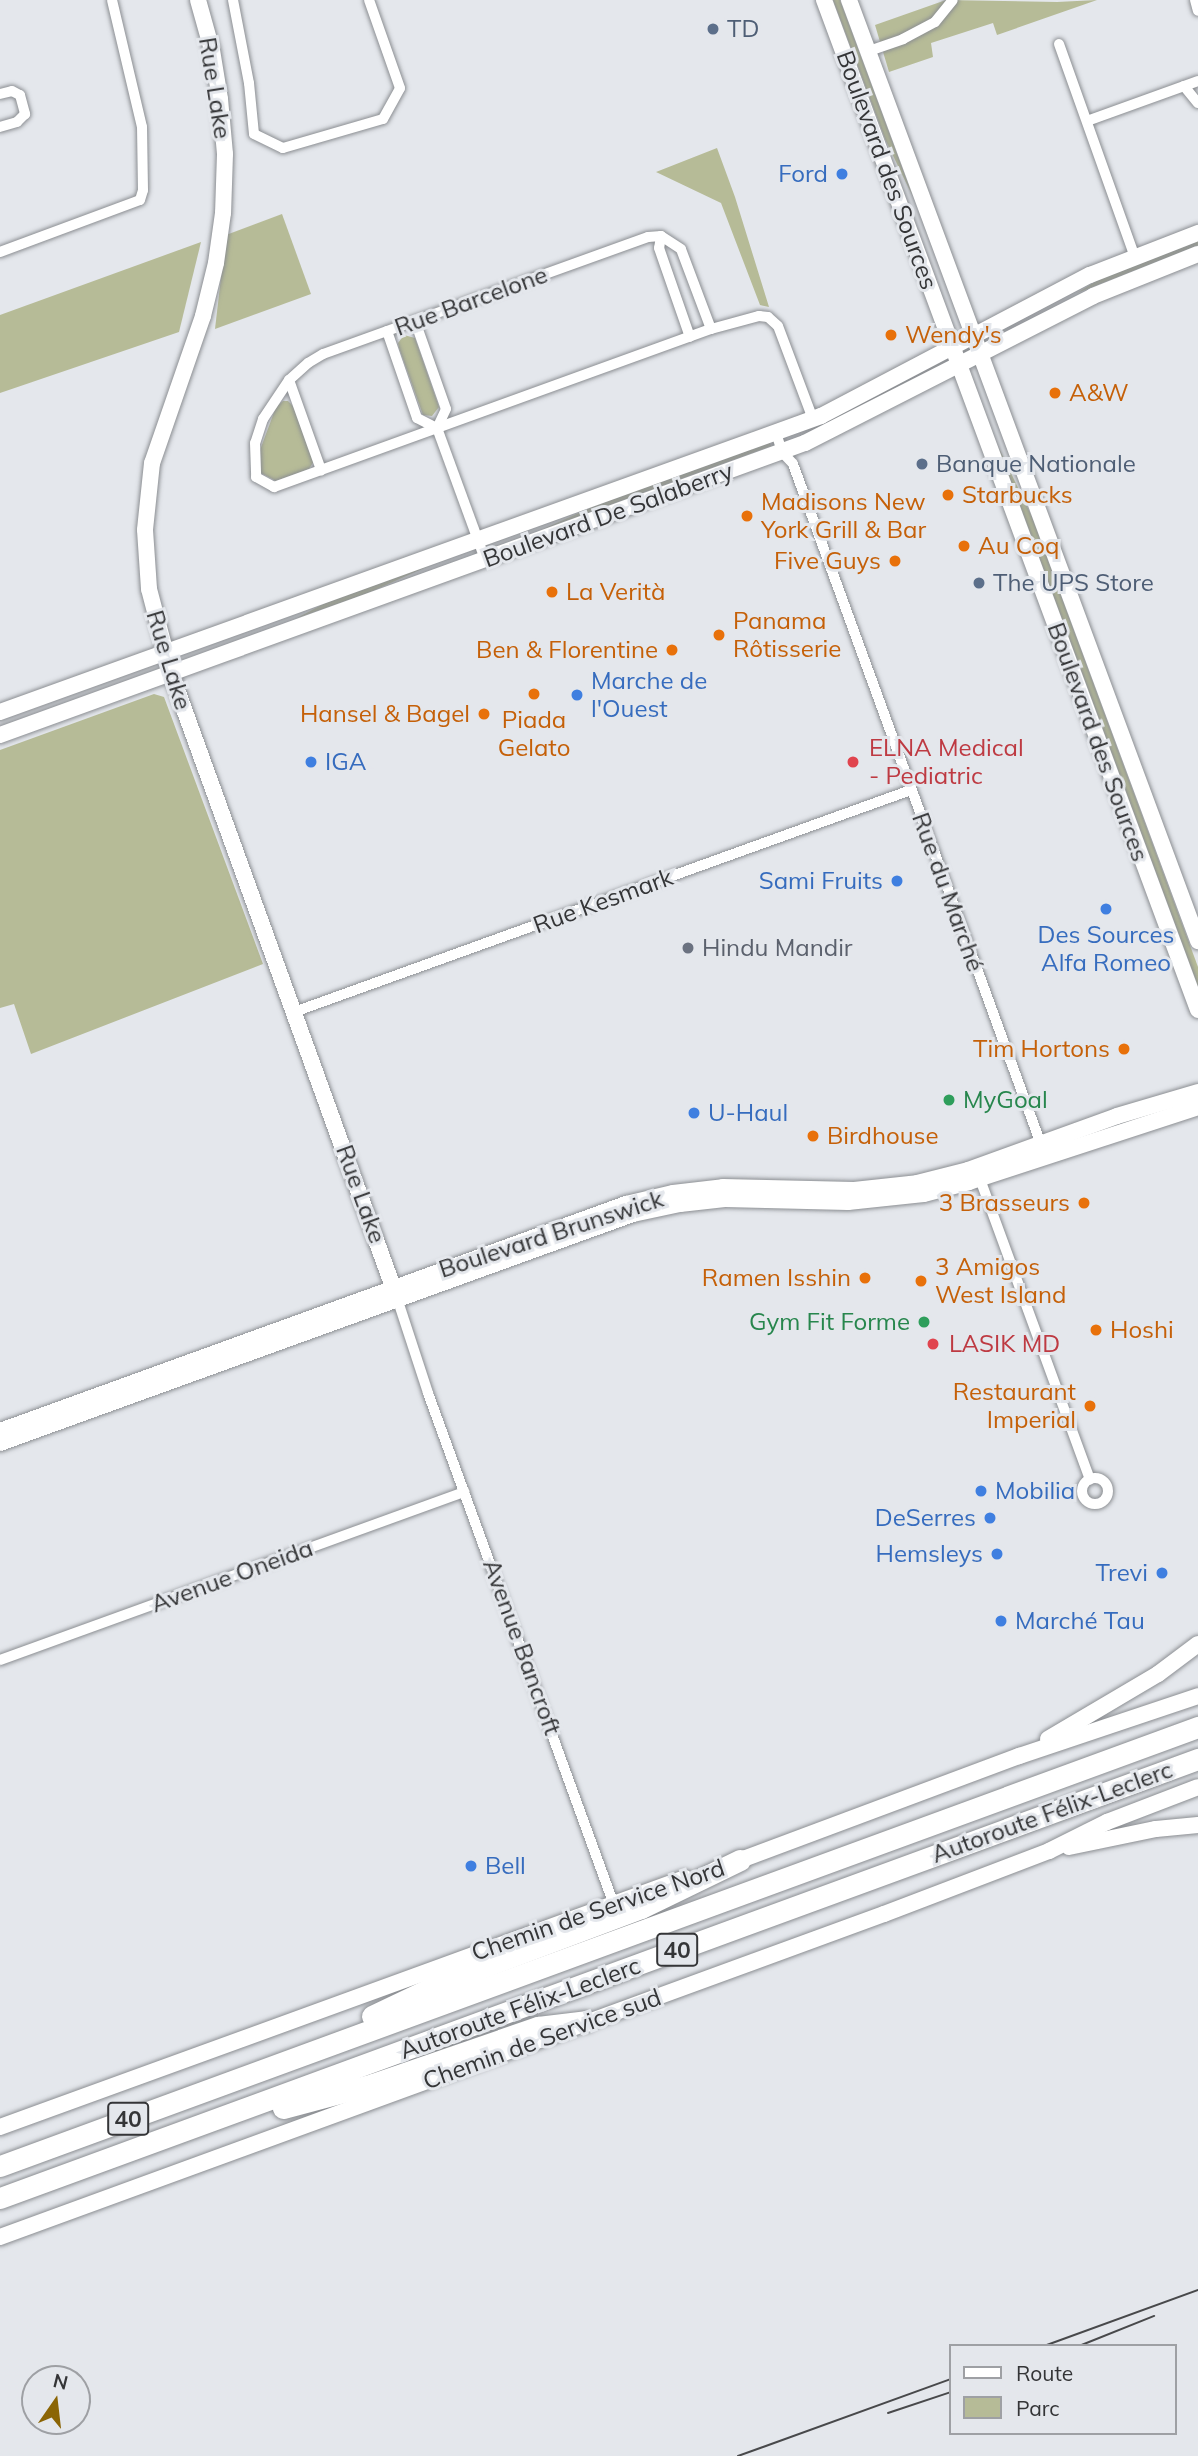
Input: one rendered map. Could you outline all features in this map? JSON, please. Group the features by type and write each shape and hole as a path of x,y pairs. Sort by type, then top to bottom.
{"highway":[{"name":"Autoroute Félix-Leclerc","path":"0,2166 1198,1727"},
{"name":"Autoroute Félix-Leclerc","path":"0,2198 1198,1759"},
{"path":"260,2070 439,1984 641,1908 740,1860"},
{"path":"155,2141 373,2084 538,2027 586,2021"}],"street":[{"path":"0,252 140,200 143,190 142,127 112,0"},
{"name":"Rue Lake","path":"198,0 219,86 224,135 224,192 217,254 206,306 162,428 149,481 146,567 153,614 171,673 395,1293"},
{"path":"233,0 249,83 254,134 283,148 383,119 400,88 369,0"},
{"name":"Boulevard des Sources","path":"824,0 1198,1010"},
{"name":"Boulevard des Sources","path":"849,0 1198,941"},
{"path":"869,51 903,39 935,22 953,0"},
{"path":"1195,0 1198,11"},
{"path":"1059,44 1135,257"},
{"path":"1087,121 1198,80"},
{"path":"1184,86 1198,103"},
{"path":"0,94 12,91 20,95 25,114 17,122 0,127"},
{"name":"Boulevard De Salaberry","path":"0,712 813,419 1066,289 1135,257 1198,233"},
{"path":"690,337 659,248 661,236 681,249 711,328"},
{"name":"Rue Barcelone","path":"661,236 648,237 323,354 289,380 263,419 255,443 256,477 274,486 711,328 759,316 774,321 813,419"},
{"name":"Boulevard De Salaberry","path":"0,735 782,452 841,427 1074,305 1198,254"},
{"path":"1066,289 1074,305"},
{"path":"415,321 446,409 437,428"},
{"path":"387,331 417,418 437,428 485,559"},
{"path":"289,380 321,470"},
{"name":"Rue du Marché","path":"776,433 782,452 793,464 1043,1150"},
{"name":"Rue Kesmark","path":"294,1012 911,790"},
{"name":"Boulevard Brunswick","path":"0,1431 604,1223 660,1208 733,1199 837,1202 890,1199 980,1179 1043,1150 1198,1092"},
{"name":"Boulevard Brunswick","path":"0,1443 592,1215 650,1198 723,1187 841,1190 893,1187 957,1174 1198,1107"},
{"path":"980,1179 1090,1479"},
{"name":"Avenue Bancroft","path":"395,1293 428,1393 613,1902"},
{"name":"Avenue Oneida","path":"0,1660 465,1492"},
{"path":"1019,1756 1122,1697 1198,1644"},
{"name":"Chemin de Service Nord","path":"0,2127 613,1902 740,1860 1019,1756 1198,1696"},
{"name":"Chemin de Service sud","path":"0,2237 530,2045 586,2021 1049,1851 1107,1822 1198,1787"},
{"path":"1049,1851 1147,1831 1198,1825"}],"green space":[{"path":"833,0 840,0 913,197 885,139"},
{"path":"946,0 1097,0 997,35 993,23 931,43 933,57 889,72 875,25"},
{"path":"717,148 769,307 760,305 721,203 656,172"},
{"path":"282,214 311,294 215,329 226,235"},
{"path":"1198,239 1198,245 1077,293 1106,275"},
{"path":"201,242 179,332 0,393 0,315"},
{"path":"404,335 415,338 439,407 432,416 423,415 399,348 398,343"},
{"path":"283,401 288,401 296,409 314,461 309,469 276,481 261,473 260,450 276,407"},
{"path":"769,441 771,446 541,530 610,499"},
{"path":"998,446 1032,517 1198,967 1198,986"},
{"path":"442,560 368,593 297,618 329,601"},
{"path":"154,694 164,697 263,964 31,1054 14,1004 0,1008 0,750"}],"tram line":[{"path":"1050,2344 1198,2290"},
{"path":"1084,2344 1154,2316"},
{"path":"738,2456 950,2379"},
{"path":"888,2413 950,2392"}],"place":[{"name":"TD","path":"713,29"},
{"name":"Ford","path":"842,174"},
{"name":"Wendy's","path":"891,335"},
{"name":"A&W","path":"1055,393"},
{"name":"Banque Nationale","path":"922,464"},
{"name":"Starbucks","path":"948,495"},
{"name":"Madisons New York Grill & Bar","path":"747,516"},
{"name":"Au Coq","path":"964,546"},
{"name":"Five Guys","path":"895,561"},
{"name":"The UPS Store","path":"979,583"},
{"name":"La Verità","path":"552,592"},
{"name":"Panama Rôtisserie","path":"719,635"},
{"name":"Ben & Florentine","path":"672,650"},
{"name":"Piada Gelato","path":"534,694"},
{"name":"Marche de l'Ouest","path":"577,695"},
{"name":"Hansel & Bagel","path":"484,714"},
{"name":"IGA","path":"311,762"},
{"name":"ELNA Medical - Pediatric","path":"853,762"},
{"name":"Sami Fruits","path":"897,881"},
{"name":"Des Sources Alfa Romeo","path":"1106,909"},
{"name":"Hindu Mandir","path":"688,948"},
{"name":"Tim Hortons","path":"1124,1049"},
{"name":"MyGoal","path":"949,1100"},
{"name":"U-Haul","path":"694,1113"},
{"name":"Birdhouse","path":"813,1136"},
{"name":"3 Brasseurs","path":"1084,1203"},
{"name":"Ramen Isshin","path":"865,1278"},
{"name":"3 Amigos West Island","path":"921,1281"},
{"name":"Gym Fit Forme","path":"924,1322"},
{"name":"Hoshi","path":"1096,1330"},
{"name":"LASIK MD","path":"933,1344"},
{"name":"Restaurant Imperial","path":"1090,1406"},
{"name":"Mobilia","path":"981,1491"},
{"name":"DeSerres","path":"990,1518"},
{"name":"Hemsleys","path":"997,1554"},
{"name":"Trevi","path":"1162,1573"},
{"name":"Marché Tau","path":"1001,1621"},
{"name":"Bell","path":"471,1866"}]}
